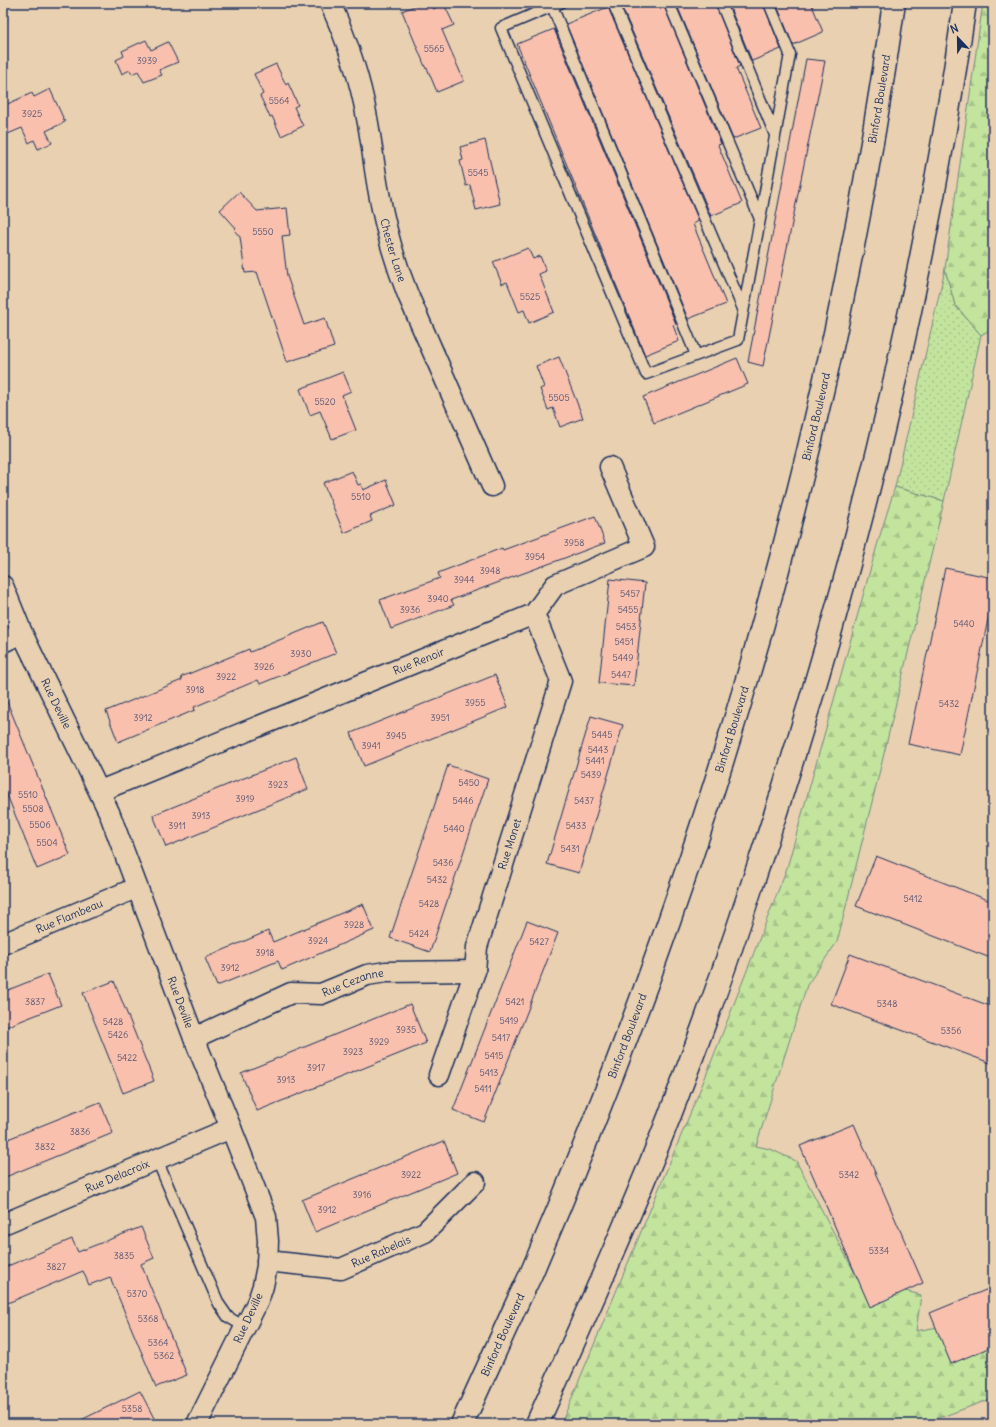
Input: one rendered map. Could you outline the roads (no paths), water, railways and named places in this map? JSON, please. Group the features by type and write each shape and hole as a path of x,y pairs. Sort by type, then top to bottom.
{"main road":[{"name":"Binford Boulevard","path":"462,1424 530,1277 606,1092 685,876 731,732 763,623 830,357 863,189 894,3"},
{"path":"537,1424 618,1242 677,1098 733,944 771,831 810,707 838,608 875,466 910,310 941,154 965,3"}],"street":[{"name":"Chester Lane","path":"330,3 346,41 359,82 367,118 382,212 397,267 492,486"},
{"path":"534,614 555,585 644,547 610,467"},
{"name":"Rue Deville","path":"3,586 22,633 109,812 136,888 194,1038 266,1217 268,1241 263,1286 258,1301 197,1424"},
{"name":"Rue Renoir","path":"100,791 534,614"},
{"name":"Rue Monet","path":"438,1076 475,971 477,947 562,681 534,614"},
{"path":"3,642 22,633"},
{"name":"Rue Flambeau","path":"3,944 136,888"},
{"name":"Rue Cezanne","path":"194,1038 291,993 321,994 367,975 386,972 475,971"},
{"name":"Rue Delacroix","path":"3,1224 231,1128"},
{"name":"Rue Rabelais","path":"267,1260 341,1269 425,1232 475,1182"}],"lane":[{"path":"613,3 743,309"},
{"path":"669,3 760,219"},
{"path":"720,3 775,135"},
{"path":"696,355 556,5 500,28 646,374 738,340 790,54 769,3"},
{"path":"157,1160 219,1304 228,1317 245,1327"}]}
